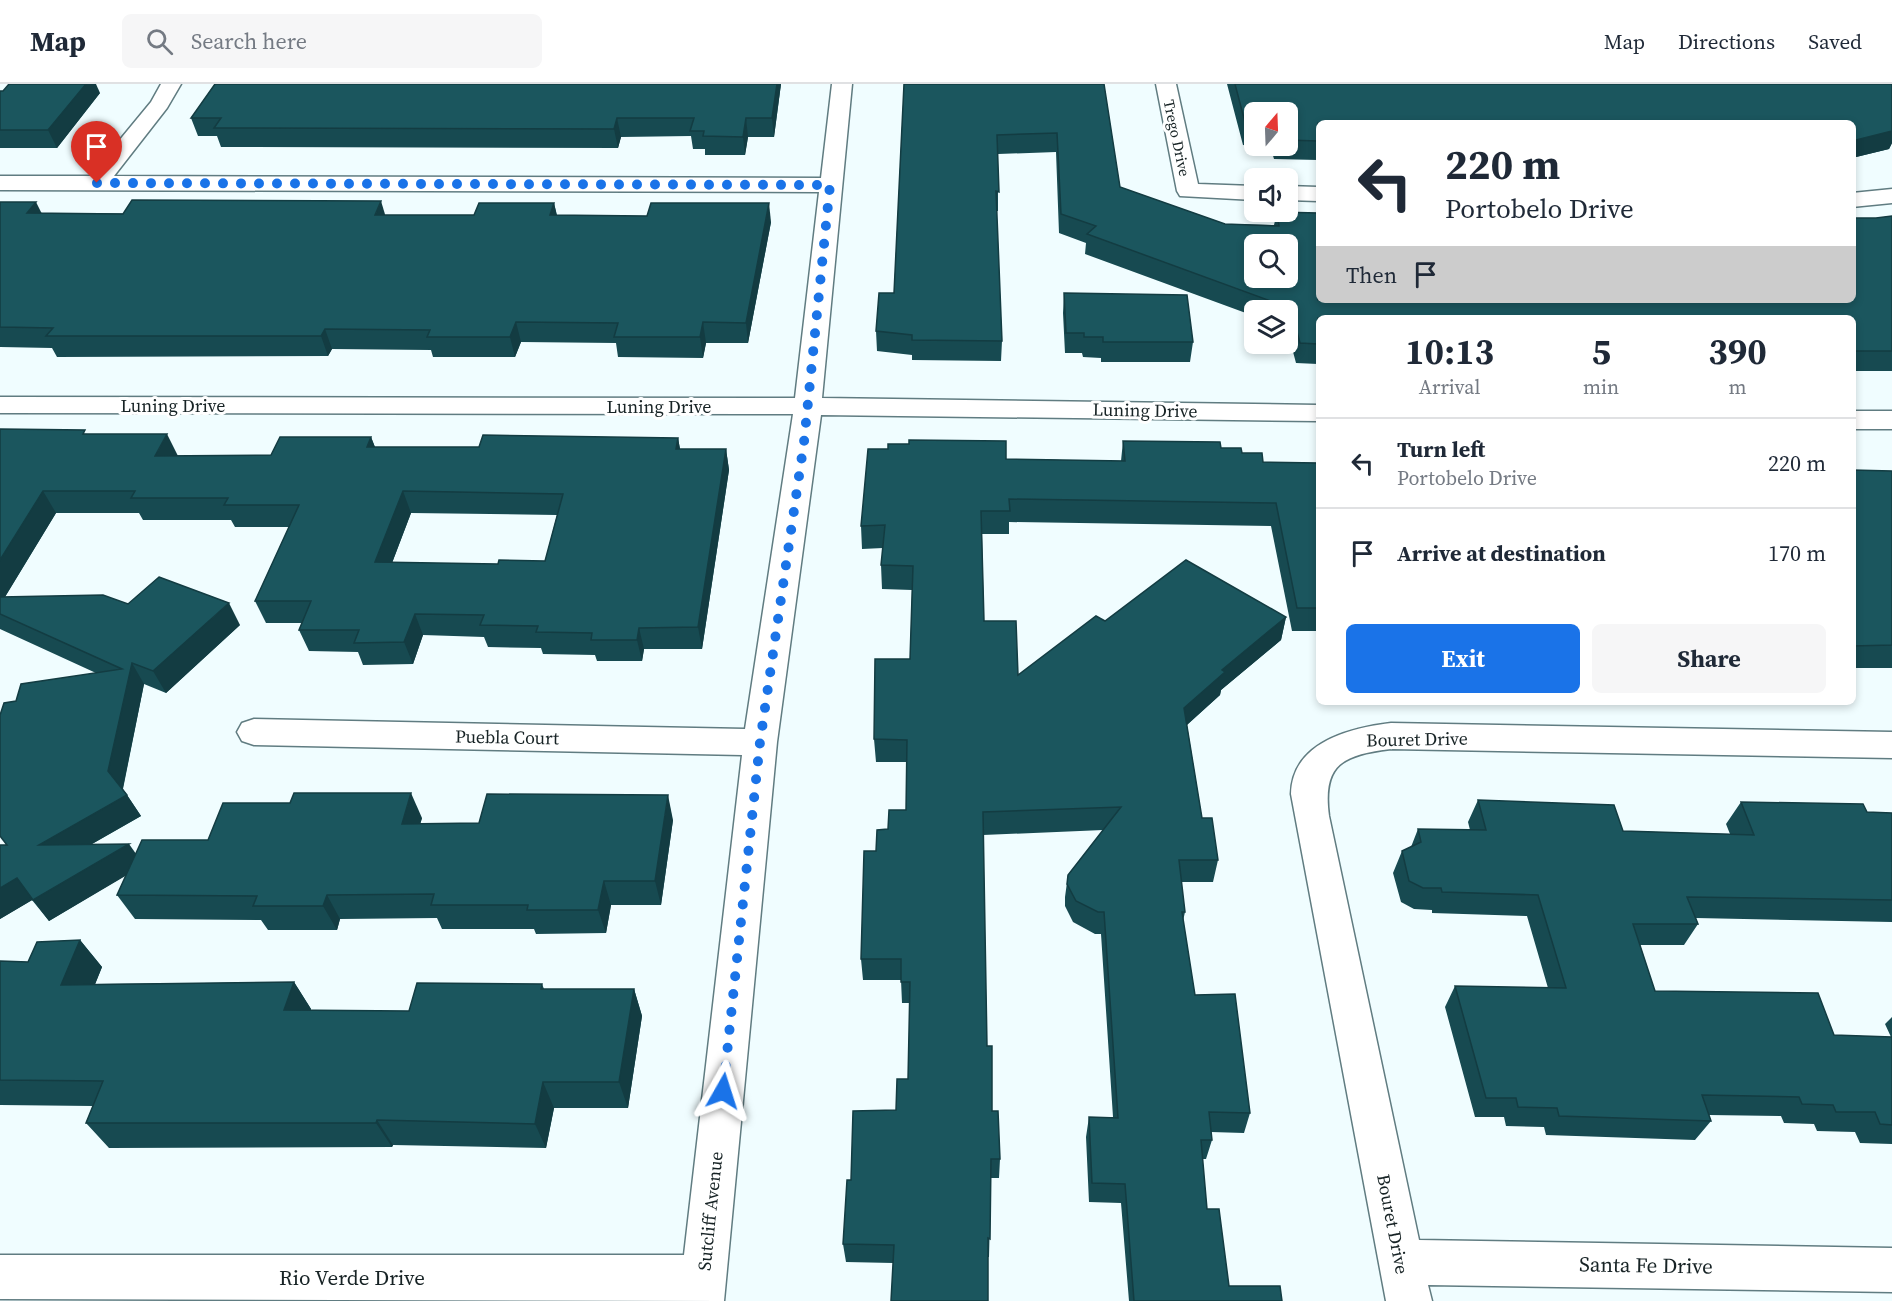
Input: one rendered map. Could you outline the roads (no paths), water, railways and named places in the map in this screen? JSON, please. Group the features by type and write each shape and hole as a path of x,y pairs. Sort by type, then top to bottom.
{"street":[{"path":"97,183 160,104 171,84"},
{"name":"Sutcliff Avenue","path":"702,1289 760,742 807,406 842,84"},
{"name":"Trego Drive","path":"1166,84 1188,191 1244,193"},
{"path":"0,183 830,185"},
{"path":"1298,193 1316,194"},
{"path":"1856,200 1892,196"},
{"name":"Luning Drive","path":"0,405 807,406 1316,413"},
{"path":"1856,420 1892,420"},
{"name":"Puebla Court","path":"254,732 760,742"},
{"name":"Bouret Drive","path":"1405,1281 1311,816 1310,783 1325,758 1354,740 1391,736 1892,745"},
{"name":"Santa Fe Drive","path":"1405,1281 1892,1270"},
{"name":"Rio Verde Drive","path":"1,1281 702,1289"}]}
